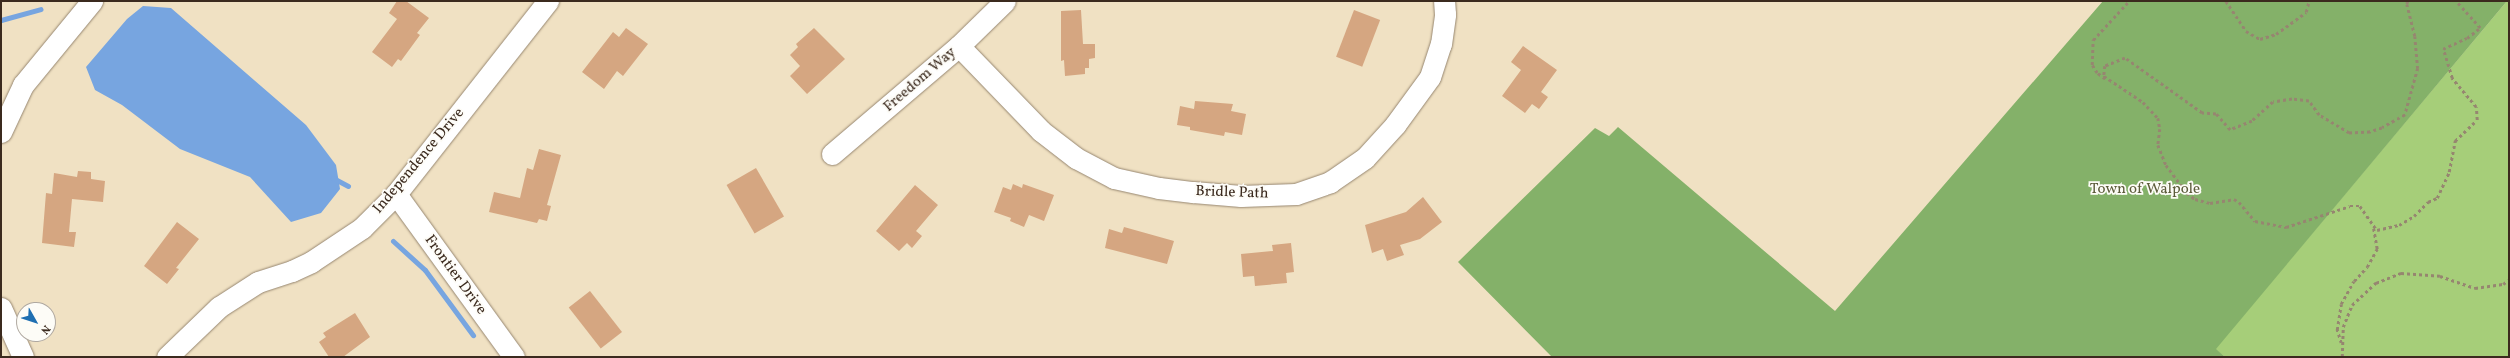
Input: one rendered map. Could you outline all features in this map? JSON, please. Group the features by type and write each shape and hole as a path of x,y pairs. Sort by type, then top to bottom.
{"street":[{"path":"1,132 24,84 92,1"},
{"name":"Independence Drive","path":"167,357 219,307 258,282 292,271 334,248 362,228 396,194 548,1"},
{"name":"Freedom Way","path":"832,154 959,46 1005,1"},
{"name":"Bridle Path","path":"959,46 1041,131 1076,158 1114,178 1159,188 1193,192 1241,196 1296,194 1330,182 1365,158 1395,125 1430,77 1441,44 1446,14 1444,1"},
{"name":"Frontier Drive","path":"396,194 514,357"},
{"path":"1,308 23,357"}],"path":[{"path":"2129,1 2093,40 2092,65 2097,73 2143,102 2158,118 2160,130 2158,145 2166,165 2187,193 2195,199 2210,203 2234,199 2239,202 2255,221 2286,227 2350,206 2360,206 2373,227 2377,249 2367,267 2354,281 2341,304 2337,330 2342,347"},
{"path":"2226,1 2246,30 2260,39 2276,34 2306,12 2308,1"},
{"path":"2106,79 2104,76 2105,66 2125,58 2202,113 2216,114 2230,130 2252,121 2273,102 2292,99 2309,101 2319,115 2348,133 2370,132 2382,128 2405,115 2418,68 2415,36 2407,4 2408,1"},
{"path":"2373,227 2377,230 2399,225 2414,216 2428,202 2437,198 2449,172 2455,141 2477,120 2476,107 2452,78 2443,49 2467,38 2480,28 2456,1"},
{"path":"2342,357 2343,327 2352,305 2376,283 2401,273 2440,276 2475,288 2503,284 2509,280"}],"green space":[{"name":"Town of Walpole","path":"2103,1 2507,1 2216,349 2225,357 1552,357 1458,262 1595,128 1609,136 1618,127 1835,311"},
{"path":"2507,1 2509,1 2509,357 2225,357 2215,349"}],"water":[{"path":"143,6 171,8 306,125 336,165 340,189 321,213 291,222 250,177 180,149 122,105 95,90 86,67 127,19"}],"building":[{"path":"397,1 406,1 429,18 417,33 420,35 401,61 398,59 392,67 372,52 397,19 389,13"},
{"path":"1081,10 1083,44 1095,44 1095,58 1089,59 1089,68 1085,68 1085,74 1065,76 1064,60 1061,61 1061,11"},
{"path":"1354,10 1380,20 1362,67 1336,57"},
{"path":"626,28 648,44 623,76 617,71 604,89 582,72 613,32 619,37"},
{"path":"814,28 845,59 807,94 790,76 800,66 790,55 798,47 796,44"},
{"path":"1523,46 1557,70 1541,92 1548,97 1539,109 1532,104 1525,113 1502,96 1521,70 1511,62"},
{"path":"1195,101 1233,104 1231,111 1246,114 1242,135 1225,132 1224,136 1190,130 1190,127 1177,125 1180,106 1194,109"},
{"path":"539,149 561,155 547,205 551,206 547,221 539,219 537,223 489,212 494,192 520,198 527,168 533,170"},
{"path":"756,168 784,216 755,233 727,185"},
{"path":"78,171 91,172 91,179 105,181 103,202 72,199 69,232 76,232 74,247 42,243 46,193 52,194 54,173 77,177"},
{"path":"1013,184 1022,188 1023,184 1054,195 1044,221 1029,215 1024,227 1010,221 1011,218 994,212 1003,187 1011,190"},
{"path":"915,185 938,205 916,231 922,236 912,248 907,243 899,251 876,231"},
{"path":"1423,197 1442,222 1420,239 1400,245 1404,255 1387,261 1383,249 1372,253 1365,225 1406,212"},
{"path":"177,222 199,239 176,268 179,269 167,284 144,266"},
{"path":"1124,227 1174,241 1167,264 1105,248 1109,229 1122,233"},
{"path":"1291,243 1294,272 1286,273 1287,283 1255,286 1254,276 1243,277 1241,254 1273,251 1272,245"},
{"path":"590,291 622,332 601,349 569,308"},
{"path":"355,313 370,337 343,357 329,357 319,342 326,337 323,333"}],"waterway":[{"path":"1,20 41,9"},
{"path":"333,178 348,186"},
{"path":"393,241 425,270 473,335"}]}
